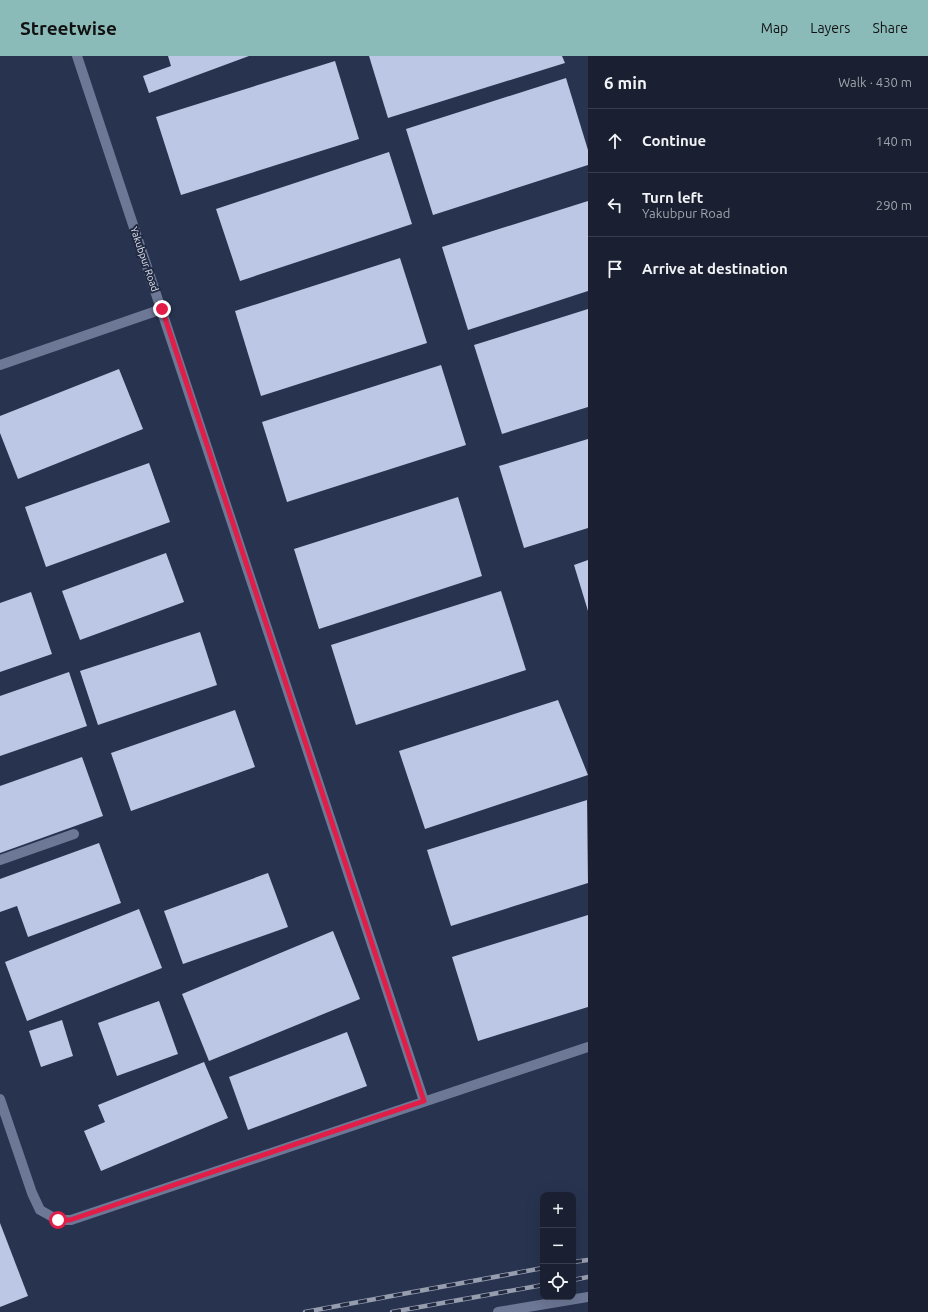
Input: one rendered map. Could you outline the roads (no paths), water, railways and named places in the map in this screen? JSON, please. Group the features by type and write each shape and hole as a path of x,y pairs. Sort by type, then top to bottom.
{"street":[{"name":"Yakubpur Road","path":"77,56 424,1101"},
{"path":"0,365 162,309"},
{"path":"0,860 74,834"},
{"path":"1,1105 32,1193 40,1210 58,1220 70,1220 588,1047"},
{"path":"498,1312 588,1297"}],"railway":[{"path":"576,1262 588,1260"},
{"path":"305,1312 540,1269"},
{"path":"576,1279 588,1277"},
{"path":"392,1312 540,1286"}]}
